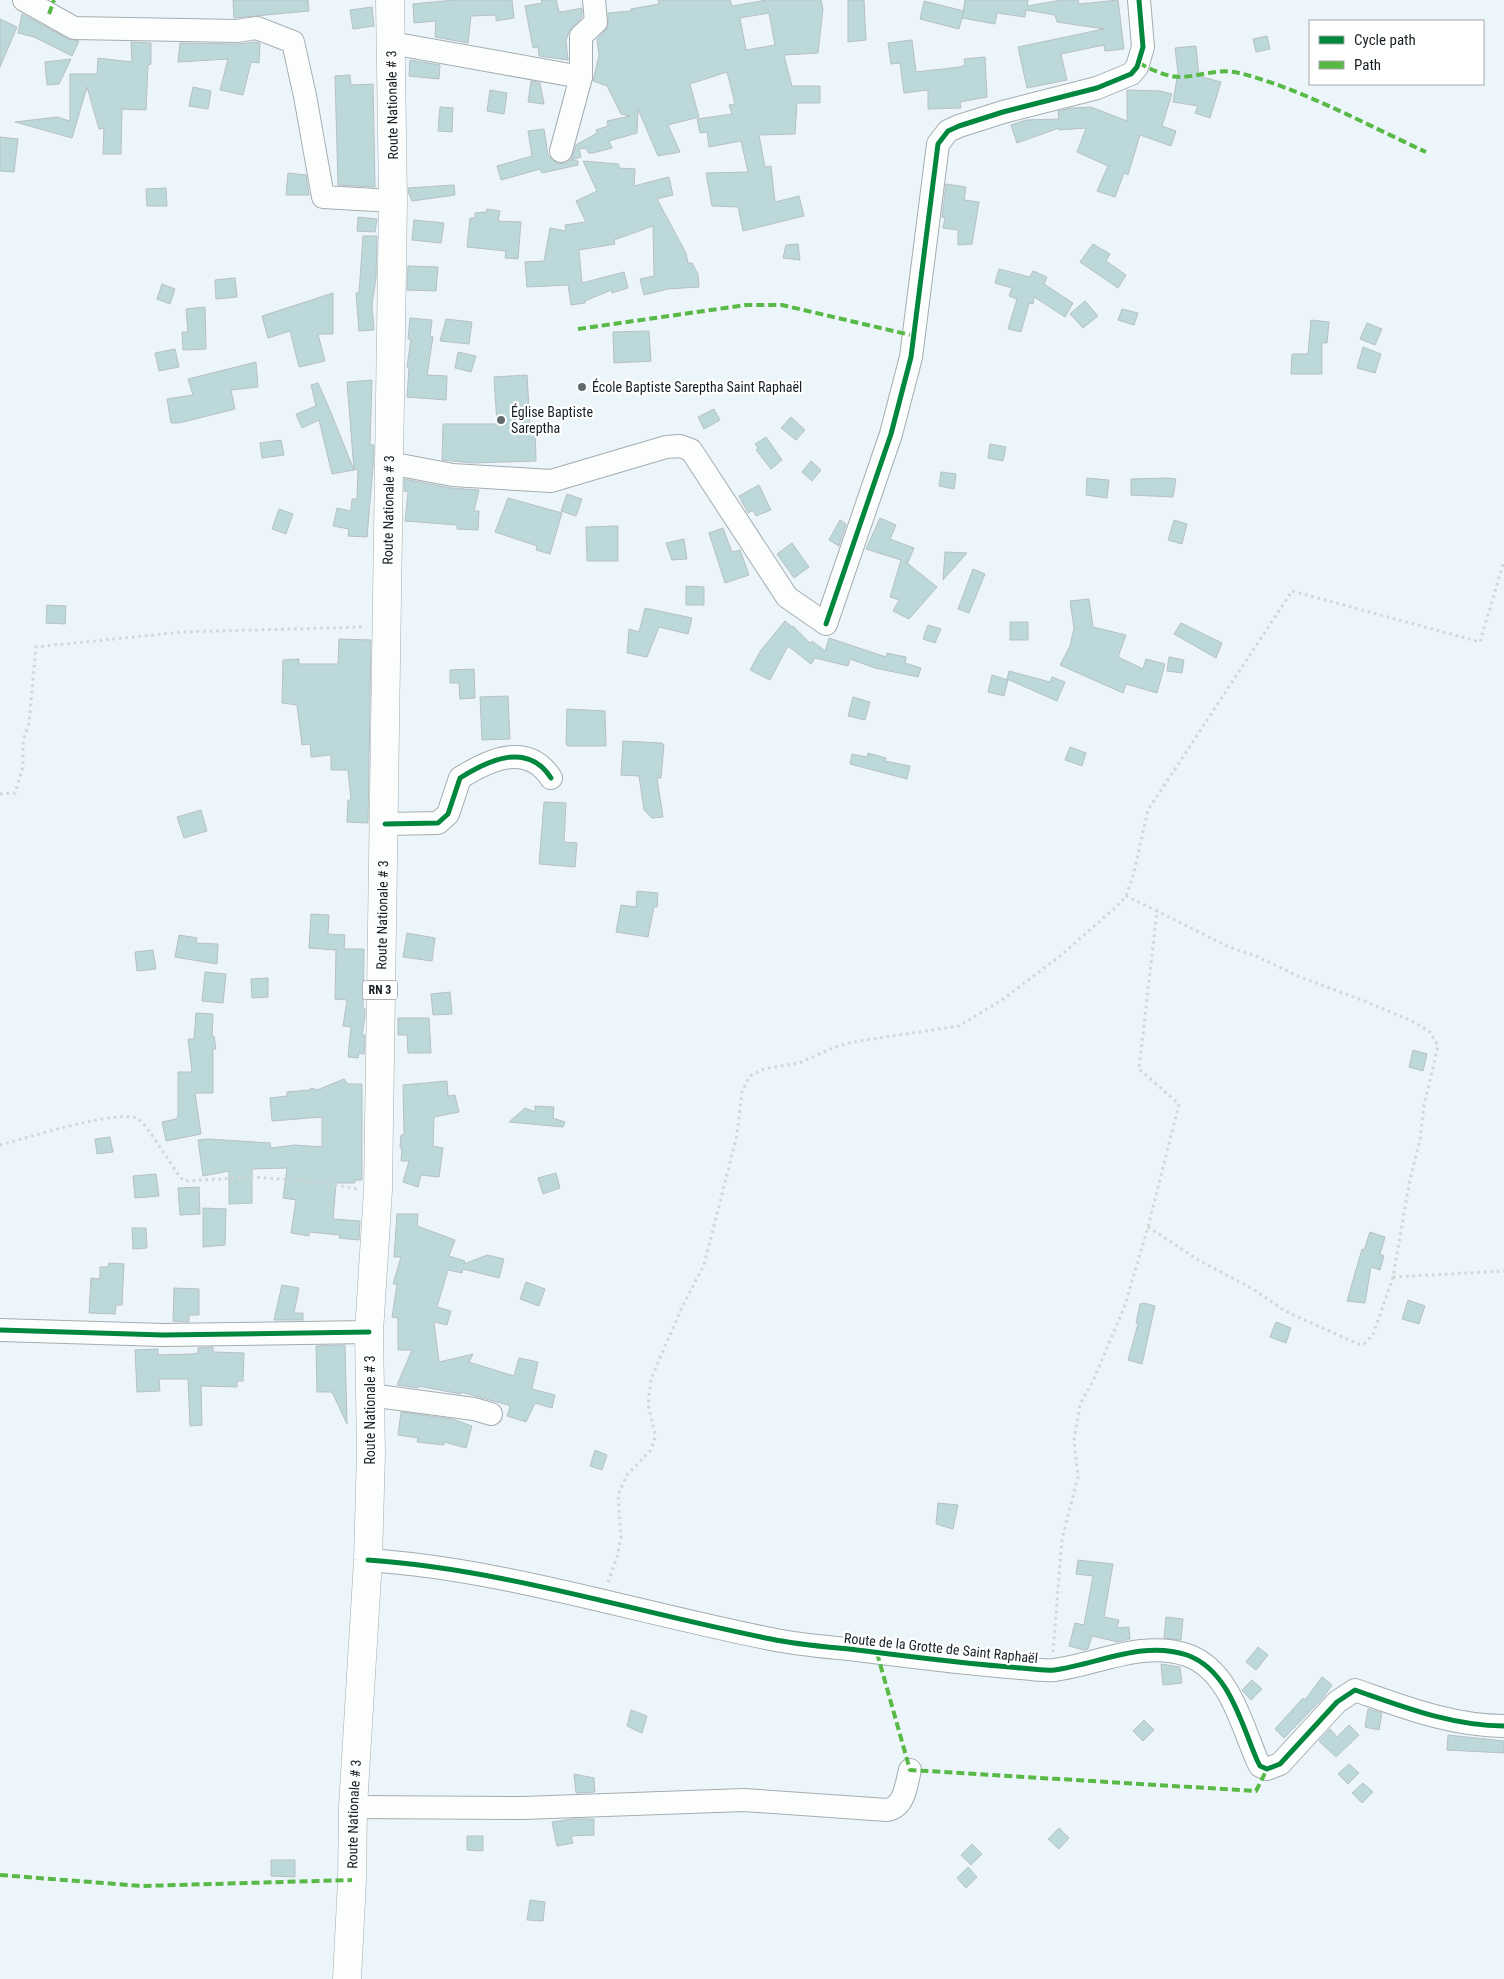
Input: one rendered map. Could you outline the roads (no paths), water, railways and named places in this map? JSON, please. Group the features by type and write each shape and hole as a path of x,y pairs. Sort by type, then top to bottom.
{"main road":[{"name":"Route Nationale # 3","path":"347,1979 352,1880 353,1806 368,1560 369,1332 378,1190 393,201 390,0"}],"street":[{"path":"24,0 74,28 237,31 257,28 293,42 305,96 323,197 393,201"},
{"path":"562,152 581,77 581,36 596,22 594,0"},
{"path":"389,463 453,475 551,481 666,447 680,446 691,450 787,597 826,624 891,434 915,336 938,144 948,131 959,126 1003,112 1097,88 1131,74 1137,67 1143,48 1139,0"},
{"path":"391,43 581,77"},
{"path":"384,824 438,823 448,814 460,778 505,757 526,757 537,762 551,778"},
{"path":"0,1330 163,1335 369,1332"},
{"path":"370,1395 474,1409 492,1414"},
{"name":"Route de la Grotte de Saint Raphaël","path":"368,1560 454,1569 774,1640 982,1665 1052,1670 1137,1650 1157,1649 1189,1656 1204,1664 1227,1689 1256,1760 1260,1766 1267,1769 1280,1764 1337,1702 1355,1690 1433,1715 1476,1726 1504,1726"},
{"path":"353,1806 523,1808 744,1800 887,1810 895,1808 900,1804 910,1770"}],"place":[{"name":"École Baptiste Sareptha Saint Raphaël","path":"582,387"},
{"name":"Église Baptiste Sareptha","path":"501,420"}]}
